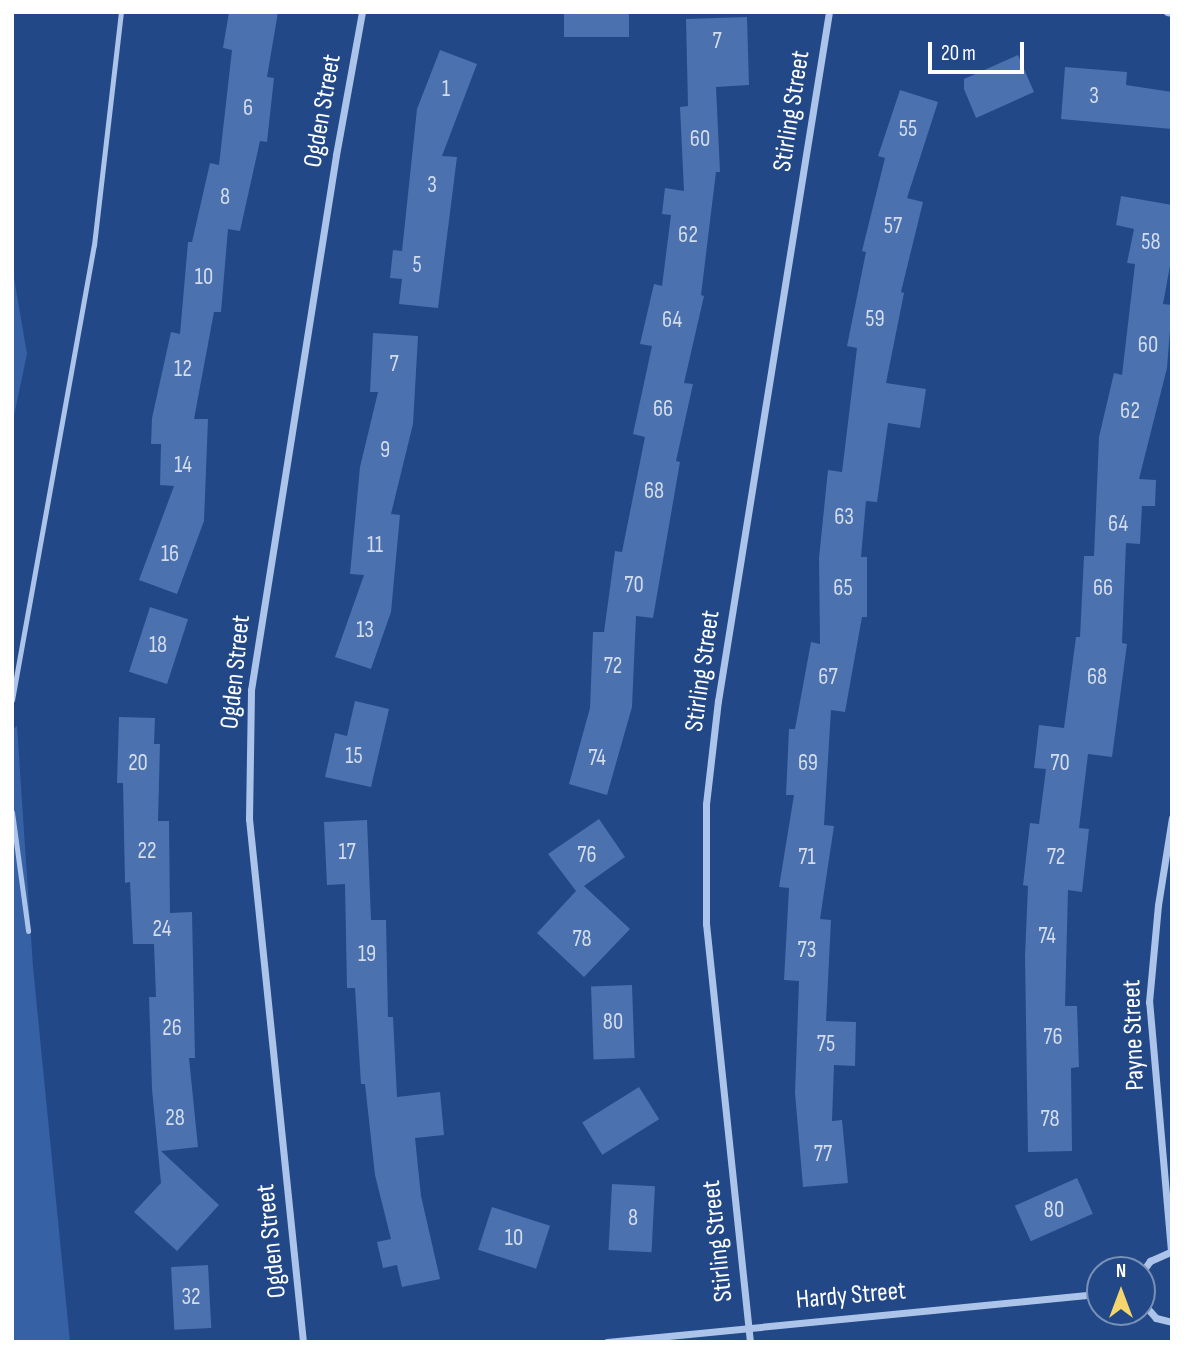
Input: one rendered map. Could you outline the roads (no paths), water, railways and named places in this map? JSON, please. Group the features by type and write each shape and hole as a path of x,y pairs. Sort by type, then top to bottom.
{"street":[{"name":"Ogden Street","path":"303,1342 249,819 251,690 335,155 362,12"},
{"name":"Stirling Street","path":"750,1342 706,925 706,804 720,687 830,12"},
{"name":"Payne Street","path":"1171,1251 1149,1002 1158,905 1172,818"},
{"name":"Hardy Street","path":"607,1342 1086,1295"}],"lane":[{"path":"12,700 94,245 121,12"},
{"path":"12,812 28,931"}]}
